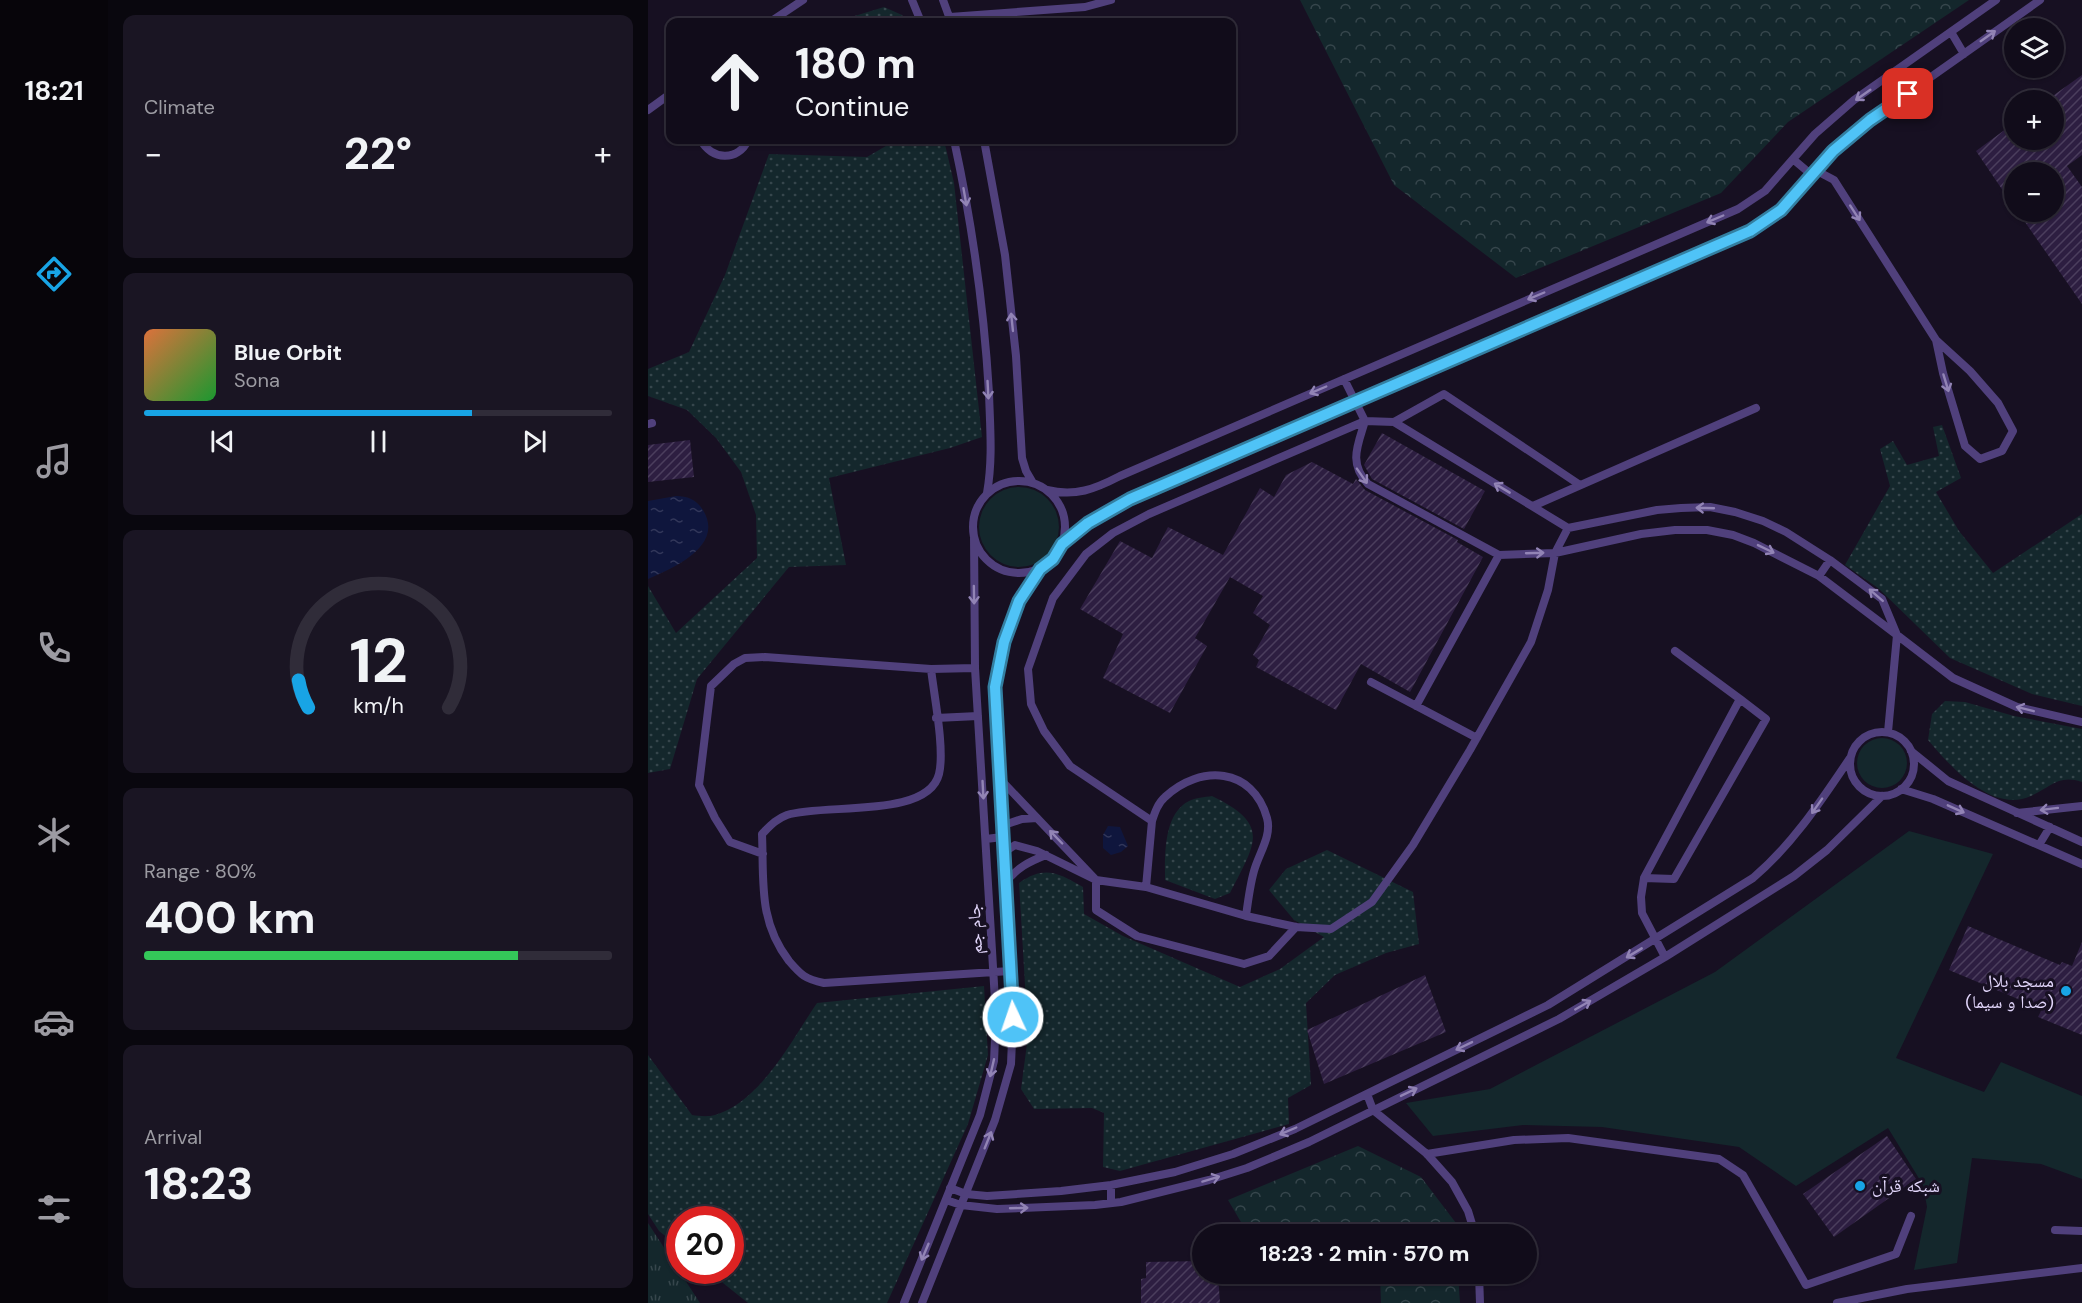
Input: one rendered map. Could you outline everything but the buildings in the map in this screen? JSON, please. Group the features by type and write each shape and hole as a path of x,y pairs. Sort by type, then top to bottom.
{"lane":[{"path":"777,18 803,0"},
{"path":"912,0 919,18"},
{"path":"943,0 949,18"},
{"path":"972,18 1112,0"},
{"path":"1996,0 1854,100 1815,134 1765,190 1738,209 1101,486 1064,494 1025,481 1009,482 994,488 977,506 972,527 980,554 1004,572 1020,574 1040,569 1053,559 1062,544 1088,523 1130,499 1750,231 1781,210 1833,151 1870,120 2040,0"},
{"path":"1951,32 1964,54"},
{"path":"648,110 666,97"},
{"path":"704,144 710,152 726,156 741,150 745,144"},
{"path":"955,144 976,259 987,358 991,446 991,468 987,493"},
{"path":"985,144 1005,255 1016,356 1022,458 1033,483"},
{"path":"1794,160 1815,174 1834,180 1936,340 1970,371 1998,403 2013,431 2002,451 1980,459 1965,446 1936,340"},
{"path":"1344,379 1365,421 1355,453 1359,475 1368,484 1499,555 1555,553 1641,534 1675,530 1707,530 1733,535 1754,543 1819,576 1953,678 2017,707 2082,722"},
{"path":"1394,422 1444,394 1580,485"},
{"path":"1533,506 1756,408"},
{"path":"1152,821 1070,766 1044,731 1031,704 1028,669 1053,598 1086,554 1113,533 1149,514 1365,421 1394,422 1568,528 1657,510 1710,507 1763,521 1786,532 1830,560 1882,599 1897,635 1888,732"},
{"path":"1047,490 1058,502 1064,517 1065,528 1062,544"},
{"path":"1003,853 1015,845 1046,855 1096,880 1146,887 1246,916 1296,927 1331,929 1372,902 1413,845 1477,738 1531,642 1548,590 1555,553 1568,528"},
{"name":"جام جم","path":"904,1303 980,1115 994,1061 996,1017 994,972 975,668 974,536"},
{"path":"1416,706 1499,555"},
{"path":"1819,576 1830,560"},
{"name":"جام جم","path":"922,1303 995,1120 1011,1064 1013,1017 995,687 1004,642 1019,601 1040,569"},
{"path":"1644,878 1674,879 1766,719 1676,651"},
{"path":"763,854 730,842 699,785 711,686 723,673 745,658 765,657 930,669 975,668"},
{"path":"930,669 940,750 939,775 932,787 921,796 909,801 808,810 787,815 772,823 762,834 762,883 765,911 774,937 802,976 824,983 1010,972"},
{"path":"1371,682 1477,738"},
{"path":"1665,957 1642,913 1641,897 1644,878 1740,699"},
{"path":"936,718 978,716"},
{"path":"950,1188 966,1194 987,1196 1051,1192 1111,1185 1175,1172 1233,1154 1295,1129 1548,1005 1656,940 1753,878 1772,862 1802,828 1850,758 1854,748 1868,735 1888,732 1897,736 1948,781 2082,842"},
{"path":"1850,758 1850,767 1857,784 1864,790 1882,796 1902,789 1909,781 1913,771 1911,750"},
{"path":"1146,887 1152,821 1158,805 1165,797 1188,782 1207,775 1227,776 1242,783 1255,795 1262,804 1268,820 1269,833 1254,871 1246,916"},
{"path":"999,778 1096,880 1096,910 1137,936 1244,964 1269,956 1296,927"},
{"path":"1902,789 1933,799 2082,864"},
{"path":"946,1200 961,1205 997,1209 1111,1203 1149,1196 1247,1168 1309,1142 1559,1019 1665,957 1794,876 1827,850 1882,796"},
{"path":"2017,813 2082,806"},
{"path":"986,839 1002,837 1007,824 1022,819 1037,818"},
{"path":"2039,845 2050,827"},
{"path":"1005,883 1014,871 1026,862 1046,855"},
{"path":"1367,1094 1373,1110 1427,1154 1452,1182 1468,1211 1472,1224"},
{"path":"1427,1154 1514,1140 1568,1138 1719,1159 1743,1175 1806,1285 1896,1254 1911,1216"},
{"path":"1111,1185 1111,1203"},
{"path":"2055,1230 2082,1232"},
{"path":"1842,1303 1907,1289 2082,1268"},
{"path":"1479,1284 1480,1303"}],"green space":[{"path":"1300,0 1969,0 1788,122 1721,193 1516,278 1394,185"},
{"path":"884,7 904,18 848,18"},
{"path":"889,144 945,144 954,183 982,437 950,448 829,478 846,565 789,567 697,679 670,769 648,773 648,586 676,633 757,558 756,515 741,472 716,438 687,410 648,396 648,369 689,352 725,275 769,154 867,157"},
{"path":"1942,425 1961,478 1936,492 1959,531 1993,573 2082,514 2082,706 2032,694 1950,658 1878,588 1845,565 1890,486 1880,449 1893,441 1907,465 1939,456 1933,427"},
{"path":"1019,487 1034,490 1047,499 1056,512 1059,527 1056,542 1047,555 1034,564 1019,567 1004,564 991,555 982,542 979,527 982,512 991,499 1004,490"},
{"path":"1945,701 1965,702 2014,716 2082,729 2082,782 2061,781 2031,796 2016,800 1987,793 1960,774 1928,740 1932,714"},
{"path":"1882,738 1900,745 1907,763 1900,781 1882,788 1864,781 1857,763 1864,745"},
{"path":"1212,796 1244,816 1251,826 1253,837 1246,861 1230,893 1215,899 1165,880 1167,836 1174,815 1189,801"},
{"path":"1909,831 1993,854 1896,1058 1984,1092 2001,1062 2082,1096 2082,1179 2041,1164 1972,1158 1957,1263 1914,1270 1927,1207 1923,1185 1888,1128 1796,1186 1739,1147 1602,1127 1523,1125 1433,1136 1406,1103 1490,1089 1715,972"},
{"path":"1327,850 1413,892 1419,944 1386,953 1335,975 1306,1003 1311,1085 1288,1098 1289,1124 1120,1171 1103,1167 1104,1113 1092,1108 1034,1109 1021,1089 1028,1036 1019,883 1028,877 1044,873 1066,878 1083,887 1084,914 1123,936 1240,987 1280,969 1324,937 1294,920 1269,890 1286,869"},
{"path":"984,986 988,1055 968,1124 887,1303 748,1303 724,1284 744,1284 744,1206 666,1206 666,1237 659,1231 648,1214 648,1055 692,1115 712,1116 732,1108 761,1083 774,1068 817,1003"},
{"path":"1358,1146 1421,1177 1456,1224 1242,1224 1228,1200"},
{"path":"648,1223 666,1251 666,1284 688,1284 700,1303 648,1303"},
{"path":"1380,1284 1459,1284 1460,1303 1381,1303"}],"water":[{"path":"676,496 691,499 700,506 708,523 707,534 702,545 693,554 670,569 648,579 648,501"},
{"path":"1108,826 1120,827 1128,846 1121,852 1111,855 1103,848 1103,835"}],"place":[{"name":"مسجد بلال (صدا و سیما)","path":"2066,991"},
{"name":"شبکه قرآن","path":"1860,1186"}],"route":[{"path":"1013,1017 995,724 995,687 1004,642 1019,601 1040,569 1053,559 1062,544 1107,510 1130,499 1750,231 1781,210 1833,151 1870,120 1908,94"}]}
